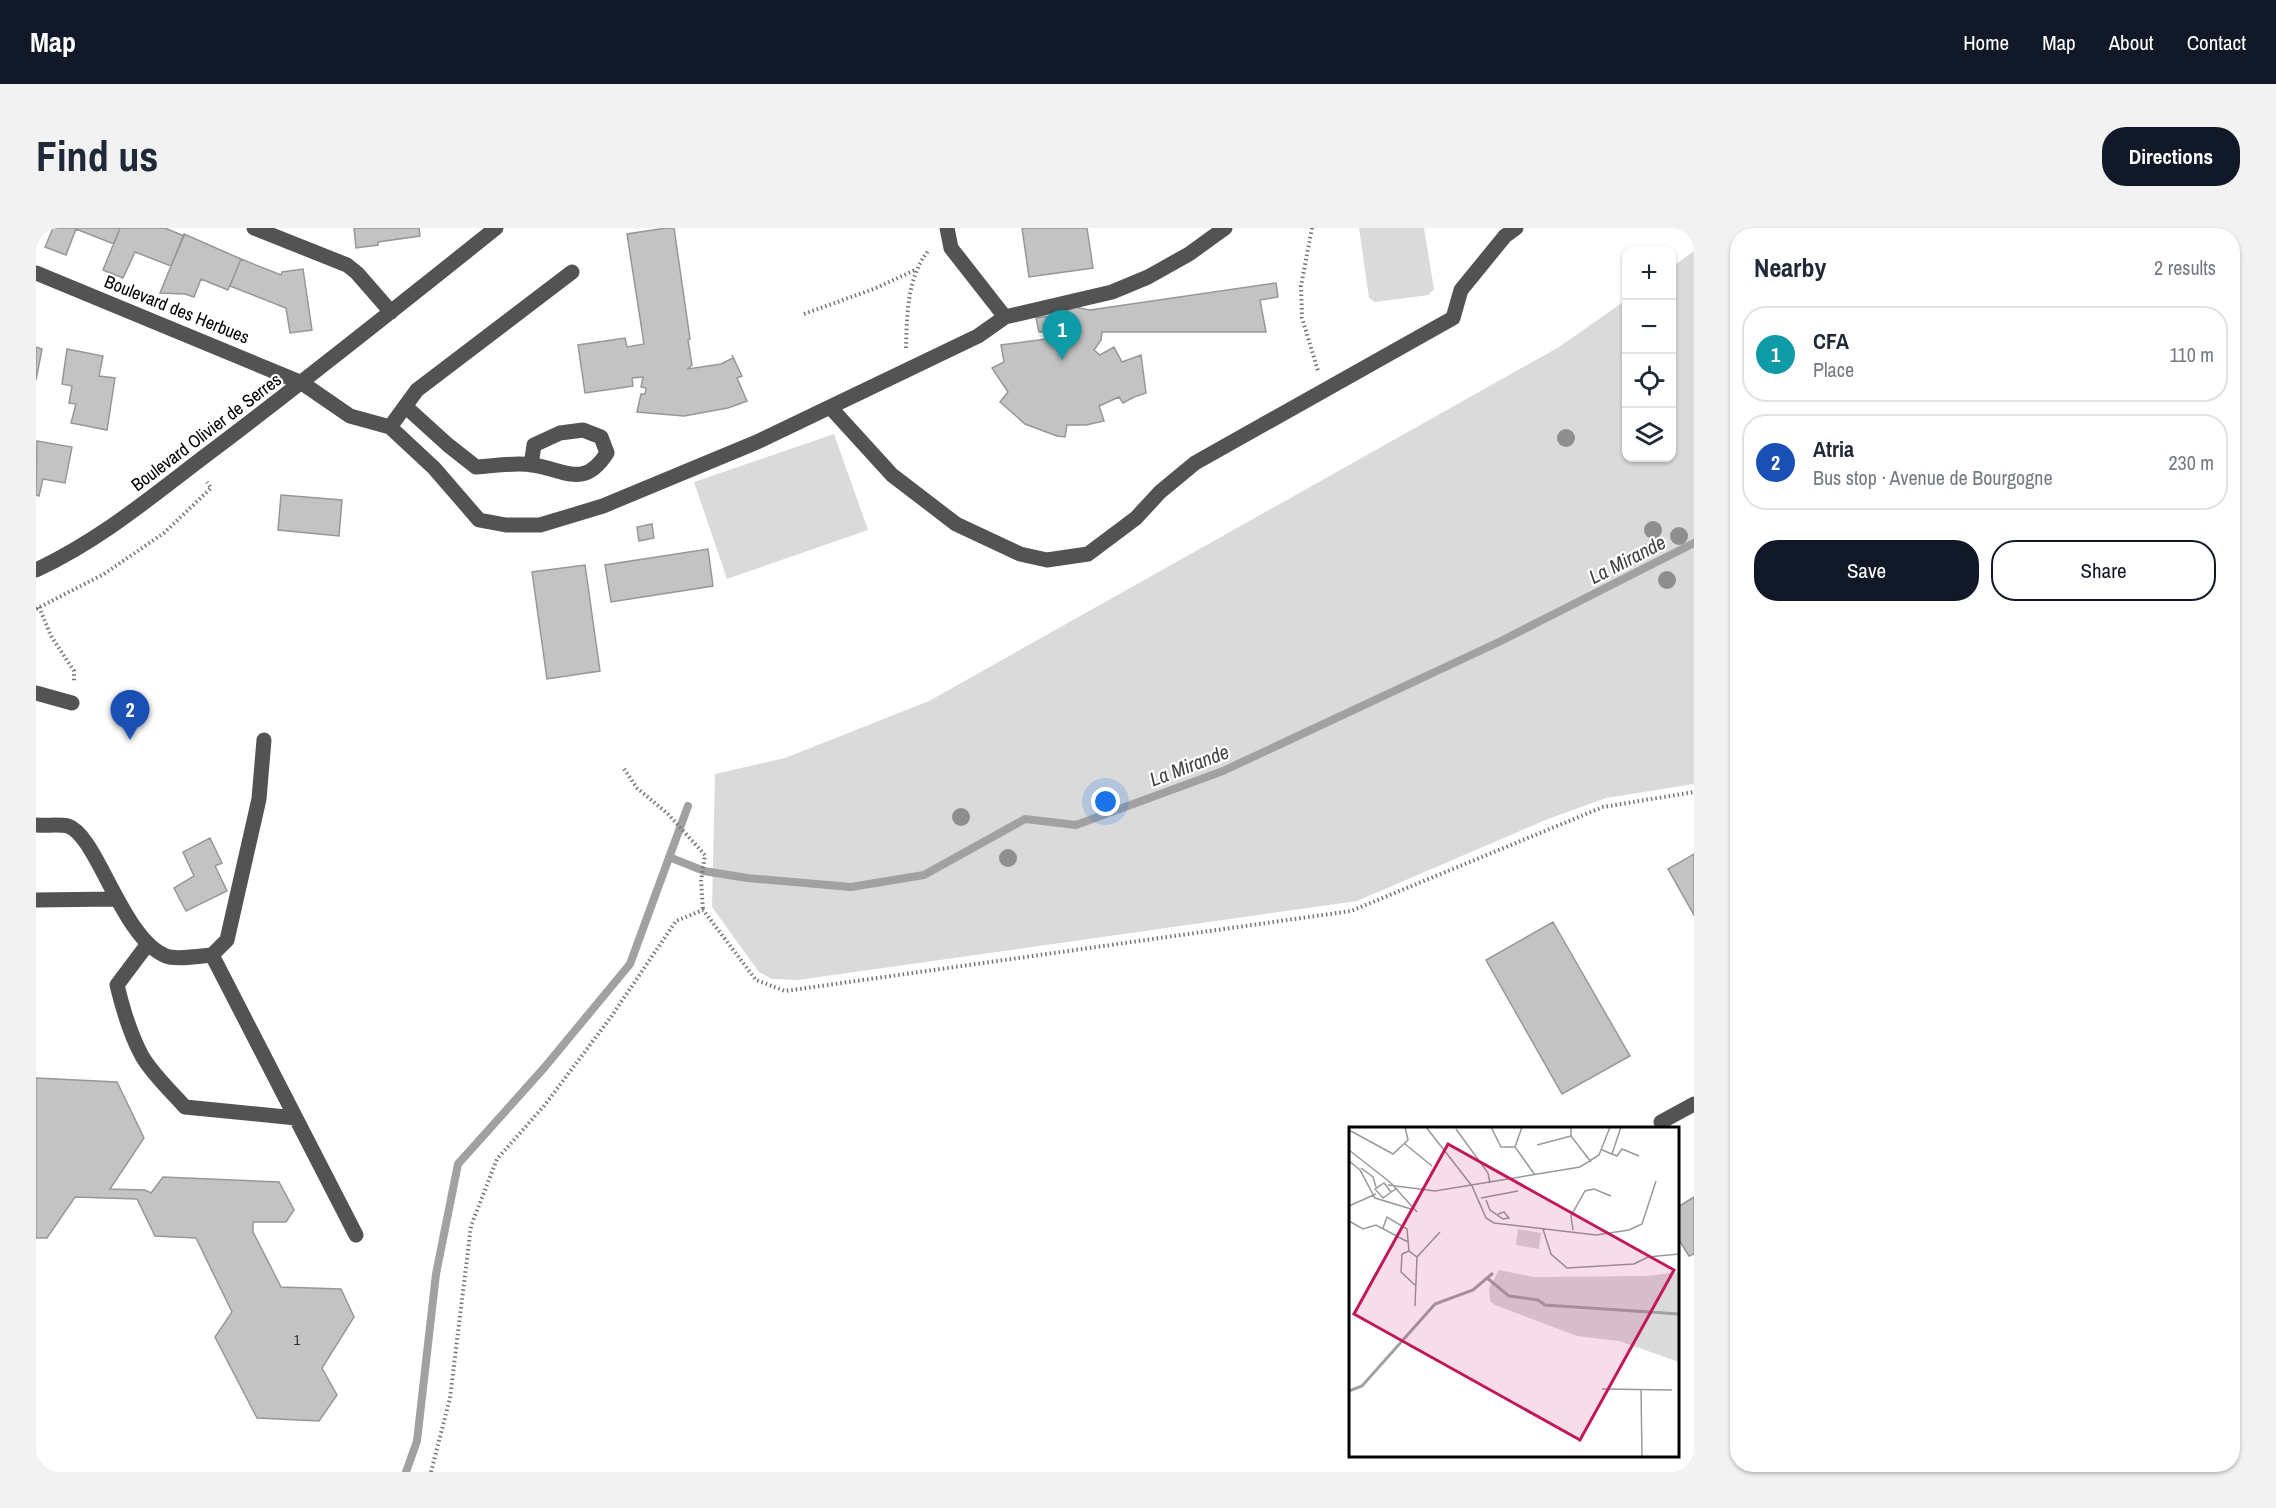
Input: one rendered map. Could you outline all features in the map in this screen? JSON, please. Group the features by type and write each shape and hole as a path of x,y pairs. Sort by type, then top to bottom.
{"street":[{"path":"254,228 346,265 357,273 391,312"},
{"name":"Boulevard Olivier de Serres","path":"36,570 109,530 302,383 496,228"},
{"path":"947,228 951,248 1005,317"},
{"path":"572,272 417,390 390,427 434,468 479,520 506,525 540,525 603,506 757,442 978,336 1005,317 1112,292 1148,277 1189,254 1225,228"},
{"path":"830,407 892,475 956,524 1020,554 1047,560 1088,554 1136,518 1160,492 1195,463 1326,392 1453,318 1461,290 1505,236 1516,228"},
{"name":"Boulevard des Herbues","path":"36,273 302,383 350,416 390,427"},
{"path":"405,406 476,467 531,465 575,476 598,468 607,453 601,437 583,430 560,433 534,445 531,465"},
{"path":"36,693 72,703"},
{"path":"36,706 72,703"},
{"path":"36,825 69,826 85,840 116,899 147,945 168,957 212,955 227,940 259,800 264,740"},
{"path":"36,900 116,899"},
{"path":"147,945 117,985 124,1016 143,1057 168,1088 185,1107 296,1118"},
{"path":"212,955 356,1235"},
{"path":"1661,1122 1694,1104"}],"path":[{"path":"1312,228 1301,286 1302,318 1311,352 1326,392"},
{"path":"906,370 907,329 915,270 932,246"},
{"path":"804,314 876,288 915,270"},
{"path":"72,703 74,670 51,636 38,608 104,574 164,532 211,488 194,465"},
{"path":"624,769 637,788 668,814 705,855 701,881 703,910 756,980 784,991 1352,911 1603,807 1694,792"},
{"path":"431,1472 450,1398 471,1226 497,1159 543,1106 611,1017 676,921 703,910"}],"shaded area":[{"path":"1359,228 1424,228 1434,289 1429,295 1375,302 1369,298"},
{"path":"1694,251 1694,784 1606,798 1548,819 1357,901 798,980 772,979 759,972 712,907 715,774 785,758 929,701 1559,347 1622,303 1622,462 1676,462 1676,264"},
{"path":"834,434 868,530 727,579 694,482"}],"building":[{"path":"53,228 120,228 114,244 76,229 66,255 45,247"},
{"path":"120,228 165,228 184,236 171,266 135,252 123,278 103,270"},
{"path":"354,228 419,228 420,236 378,242 378,245 356,248"},
{"path":"674,228 690,339 688,340 692,365 688,369 721,364 733,358 732,355 742,376 737,378 747,401 728,408 684,416 637,412 641,394 645,394 646,388 641,387 643,377 632,378 633,386 585,393 578,345 625,338 627,347 644,344 627,234"},
{"path":"1022,228 1087,228 1093,268 1029,277"},
{"path":"184,234 241,259 228,290 201,279 194,297 185,294 160,293"},
{"path":"241,259 281,275 282,272 303,269 312,330 290,333 286,308 230,286"},
{"path":"1276,283 1278,297 1260,300 1266,332 1102,332 1101,340 1094,350 1100,355 1114,347 1122,362 1141,355 1146,393 1123,403 1119,397 1099,406 1104,421 1086,425 1067,425 1065,437 1057,436 1025,424 1000,402 1008,392 992,368 1004,362 1001,345 1054,338 1052,332 1039,332 1036,318 1058,315 1075,307 1090,310"},
{"path":"36,347 42,349 36,380"},
{"path":"67,349 103,356 99,376 115,378 107,430 71,423 76,404 69,403 72,386 62,384"},
{"path":"37,441 72,447 65,483 43,479 39,496 36,495"},
{"path":"281,495 342,500 339,536 278,530"},
{"path":"652,524 654,538 639,541 637,527"},
{"path":"708,549 713,586 611,602 605,565"},
{"path":"585,565 600,671 547,679 532,572"},
{"path":"210,838 222,863 215,866 227,891 186,911 174,888 194,876 183,852"},
{"path":"1694,854 1694,915 1668,869"},
{"path":"1553,922 1630,1056 1562,1094 1486,960"},
{"path":"36,1078 117,1082 144,1138 110,1189 145,1190 151,1193 163,1177 279,1182 294,1210 286,1222 253,1222 253,1232 281,1287 341,1289 354,1317 322,1368 337,1395 319,1421 257,1418 215,1337 232,1312 196,1238 155,1236 137,1199 75,1197 47,1238 36,1238"},
{"path":"1694,1197 1694,1254 1689,1256 1679,1240 1679,1206"}],"waterway":[{"name":"La Mirande","path":"669,857 704,871 747,878 851,887 924,875 1025,819 1076,825 1223,771 1499,642 1694,543"},
{"path":"406,1472 417,1441 436,1274 458,1164 544,1068 630,964 688,806"}],"place":[{"name":"CFA","path":"1062,360"},
{"name":"Atria","path":"130,740"}]}
